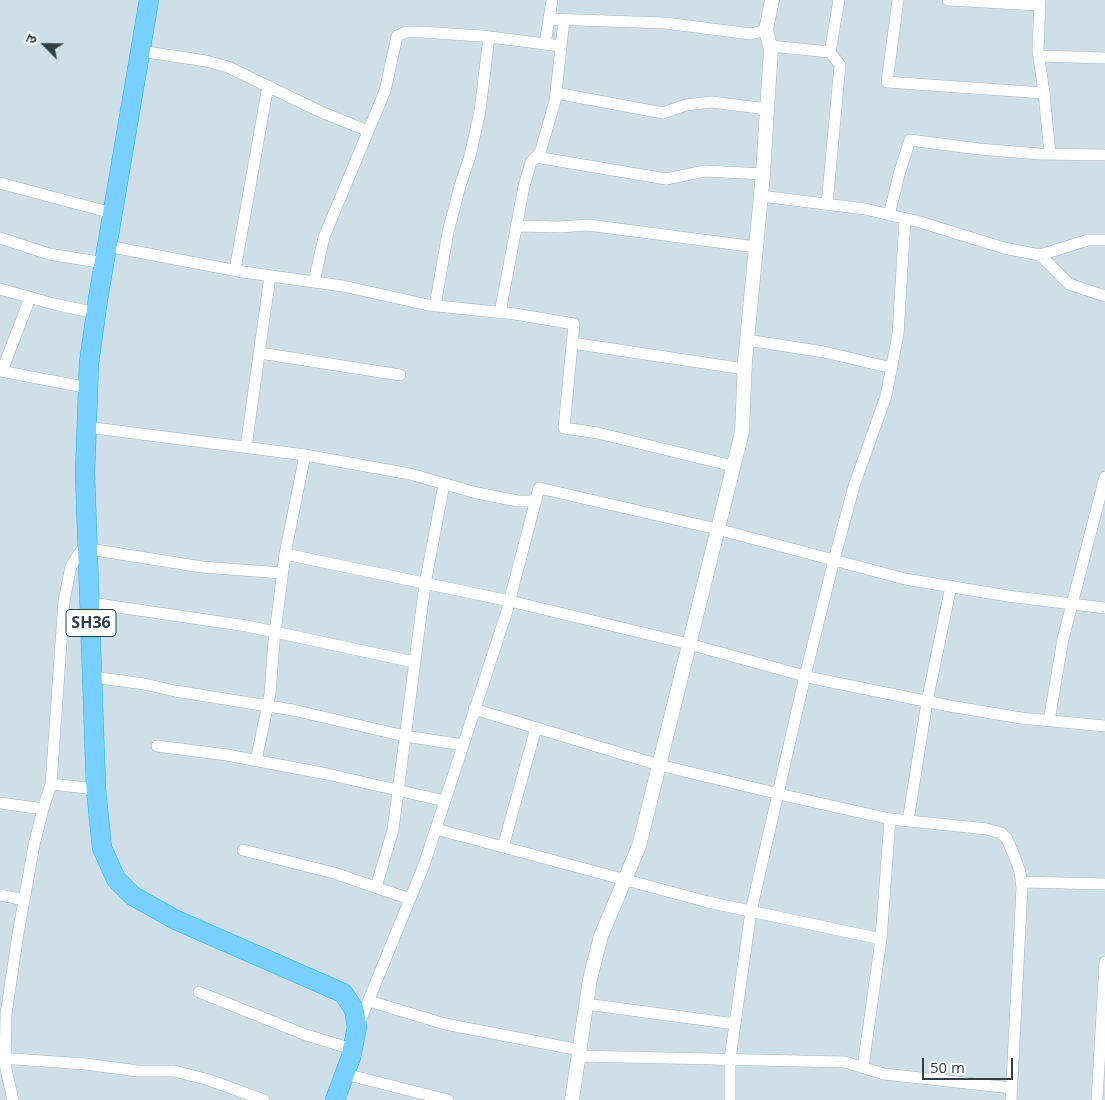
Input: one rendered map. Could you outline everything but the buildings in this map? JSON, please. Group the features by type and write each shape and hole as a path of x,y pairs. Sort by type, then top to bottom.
{"highway":[{"name":"SH36","path":"149,0 105,255 89,363 85,473 96,788 102,848 116,879 134,896 176,920 343,994 354,1009 357,1027 345,1074 335,1100"}],"street":[{"path":"545,44 552,0"},
{"path":"572,1100 590,978 601,936 639,846 742,432 744,369 763,174 767,109 770,46 766,30 772,0"},
{"path":"830,52 839,0"},
{"path":"898,0 887,82 1044,93"},
{"path":"948,0 1040,3 1039,56 1050,154"},
{"path":"549,19 665,23 751,34 766,30"},
{"path":"500,313 516,226 531,162 540,154 556,93 564,20"},
{"path":"314,282 324,237 385,91 397,36 406,32 421,32 490,37 561,46"},
{"path":"435,306 448,232 470,156 480,111 490,37"},
{"path":"770,46 830,52 840,65 827,204"},
{"path":"140,51 206,61 228,67 319,111 368,132"},
{"path":"1039,56 1105,58"},
{"path":"235,270 268,86"},
{"path":"556,93 663,113 686,105 712,102 767,109"},
{"path":"889,215 910,140 979,149 1050,154 1105,155"},
{"path":"536,157 666,179 705,171 763,174"},
{"path":"0,183 112,213"},
{"path":"761,196 865,209 1004,248 1040,255 1088,240 1105,240"},
{"path":"730,1100 730,1059 751,911 805,676 834,560 854,486 886,396 892,368 898,334 905,219"},
{"path":"516,226 550,228 588,225 756,247"},
{"path":"0,238 49,254 105,255 235,270 343,286 435,306 574,324 564,428 598,433 733,466"},
{"path":"1040,255 1069,284 1105,296"},
{"path":"246,447 270,276"},
{"path":"0,289 96,313"},
{"path":"30,298 1,371 88,388"},
{"path":"747,340 824,352 892,368"},
{"path":"572,343 744,369"},
{"path":"260,353 400,375"},
{"path":"87,427 305,455 410,474 477,493 518,501 536,501"},
{"path":"256,761 270,694 282,572 305,455"},
{"path":"1048,721 1063,639 1082,572 1105,477"},
{"path":"376,888 393,830 425,584 444,484"},
{"path":"357,1027 424,866 510,601 539,488 717,529 905,579 1008,596 1105,608"},
{"path":"13,1100 3,1059 6,1014 5,983 24,900 34,845 51,784 64,601 71,566 88,544 202,567 282,572"},
{"path":"285,554 510,601 689,644 805,676 927,702 1021,718 1105,726"},
{"path":"908,821 927,702 951,586"},
{"path":"91,603 275,632 414,662"},
{"path":"93,677 293,710 405,736 463,745"},
{"path":"474,709 659,765 778,794 890,819 987,829 1001,833 1007,839 1014,855 1020,872 1021,882 1011,1100"},
{"path":"503,847 536,728"},
{"path":"157,746 227,755 327,774 444,801"},
{"path":"51,784 96,788"},
{"path":"0,803 43,809"},
{"path":"863,1067 881,939 890,819"},
{"path":"436,829 708,902 881,939"},
{"path":"243,850 334,873 410,899"},
{"path":"1021,882 1105,884"},
{"path":"0,896 24,900"},
{"path":"1097,1100 1104,1009 1105,962"},
{"path":"199,992 306,1035 352,1049"},
{"path":"369,1001 445,1024 579,1053 846,1062 884,1074 1012,1088"},
{"path":"586,1004 735,1024"},
{"path":"3,1059 85,1064 138,1071 174,1071 209,1080 264,1100"},
{"path":"345,1074 448,1100"}],"shaded area":[{"path":"0,0 1105,0 1105,1100 0,1100"}]}
